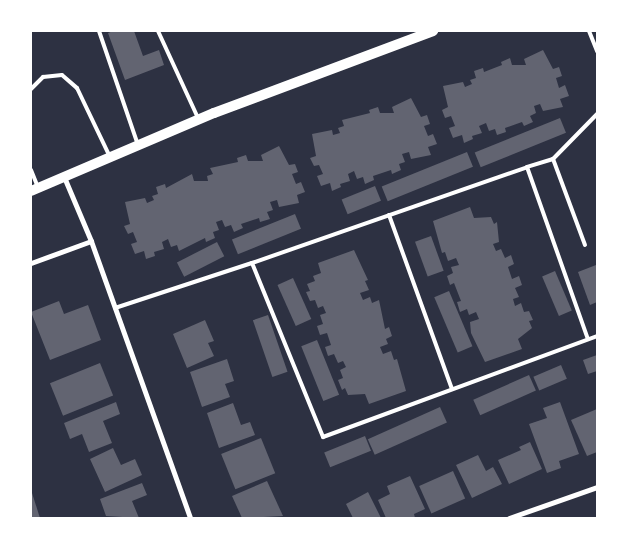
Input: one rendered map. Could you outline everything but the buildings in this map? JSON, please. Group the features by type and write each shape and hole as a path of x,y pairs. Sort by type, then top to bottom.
{"main road":[{"path":"35,189 198,120 433,31"}],"street":[{"path":"64,177 91,241 190,518"},
{"path":"31,263 91,241"},
{"path":"509,518 597,487"}],"lane":[{"path":"99,31 138,145"},
{"path":"158,31 198,120"},
{"path":"589,31 597,51"},
{"path":"31,89 43,77 62,75 77,88 110,157"},
{"path":"115,308 553,159 597,114"},
{"path":"553,159 585,245"},
{"path":"527,167 588,339"},
{"path":"31,170 35,189"},
{"path":"389,215 452,389"},
{"path":"252,262 323,437 597,336"}]}
